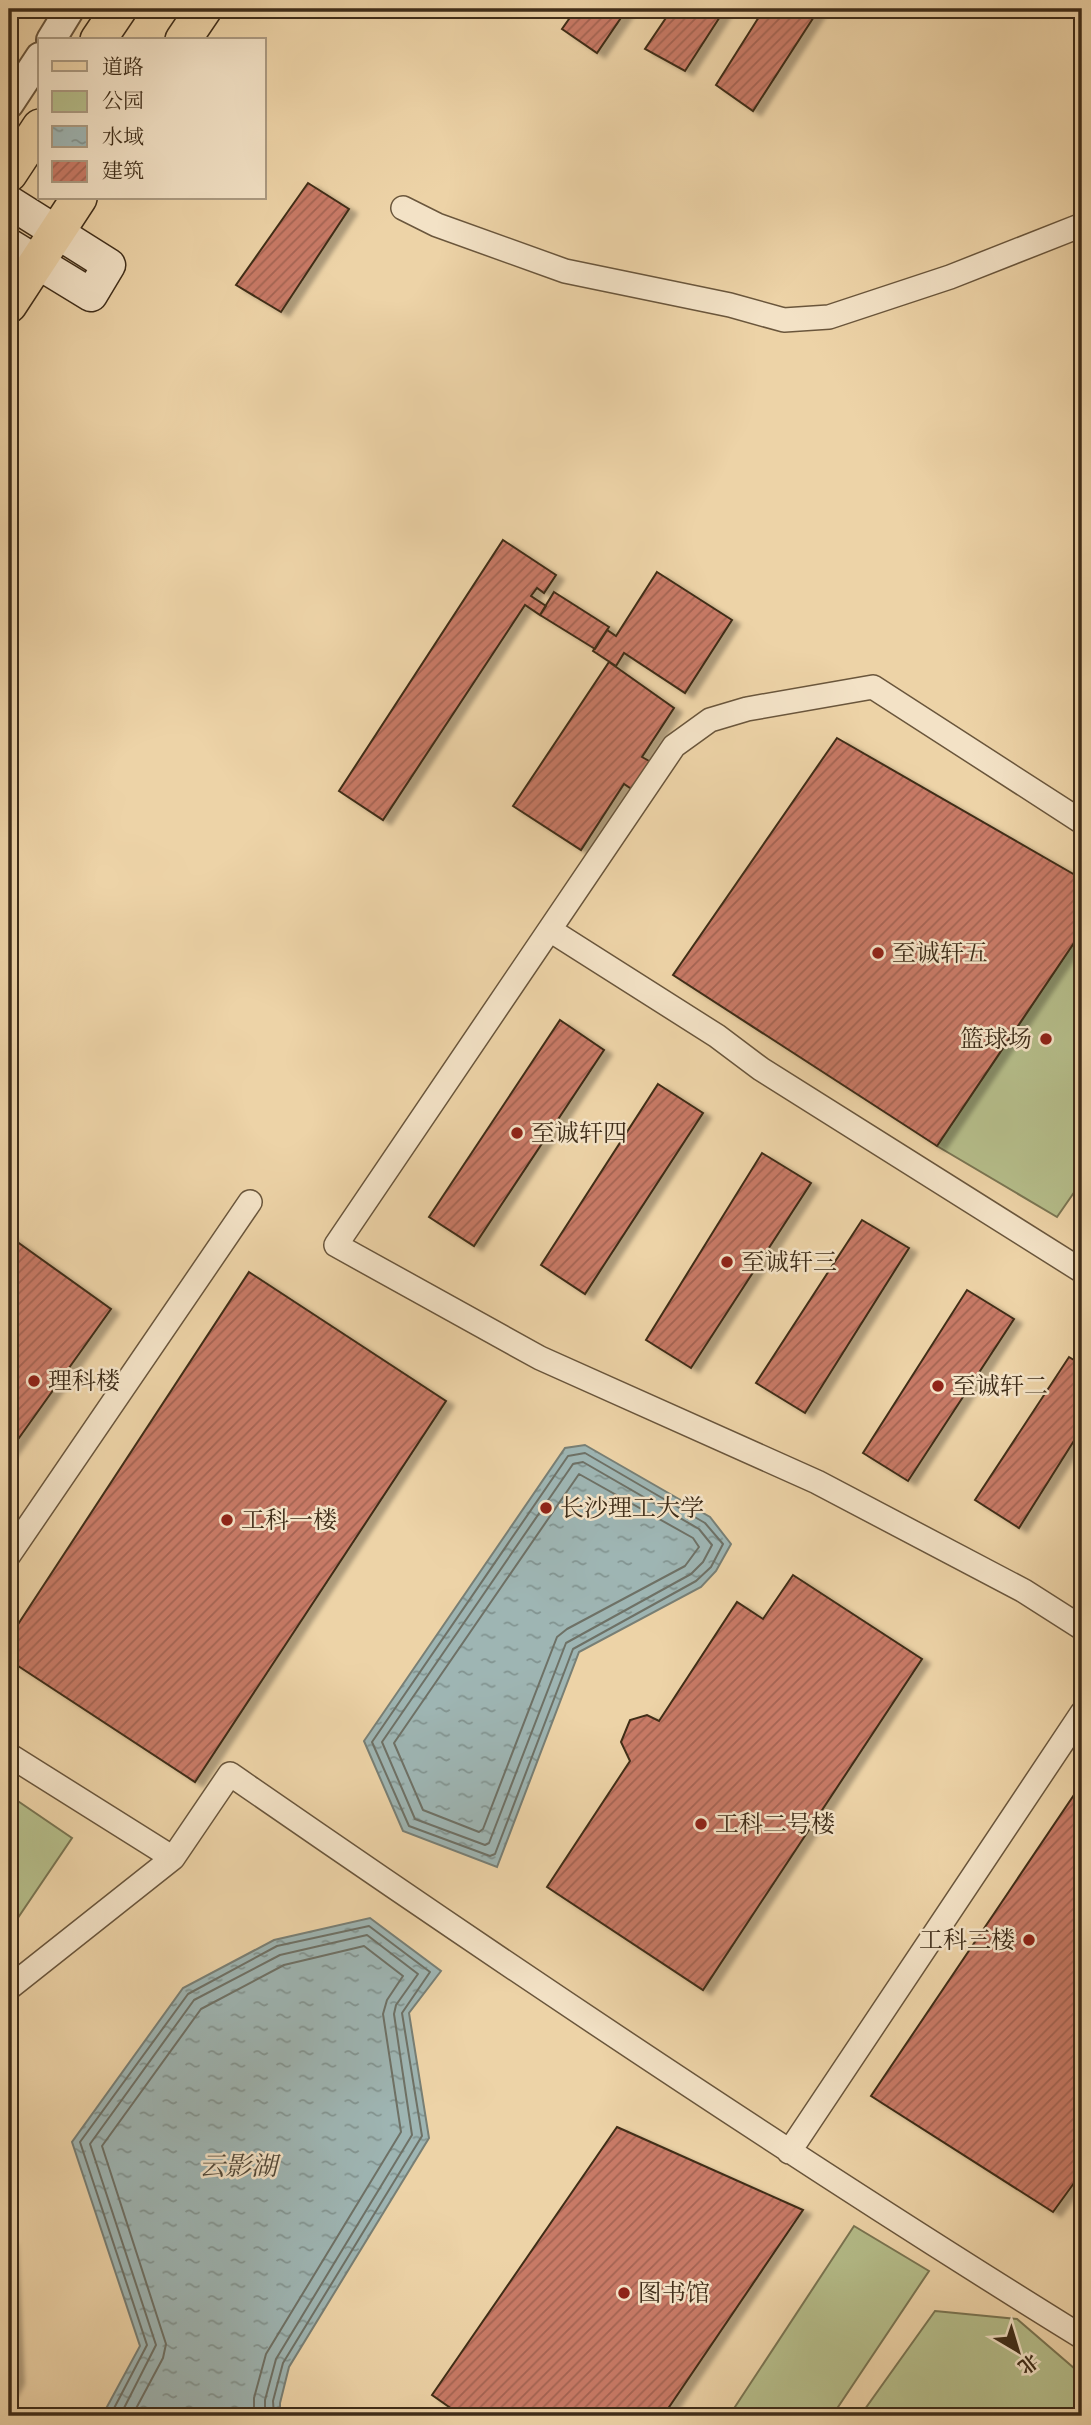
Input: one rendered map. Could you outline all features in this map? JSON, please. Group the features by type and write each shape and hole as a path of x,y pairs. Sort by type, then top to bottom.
{"main road":[{"path":"99,38 119,9"},
{"path":"184,38 204,9"},
{"path":"9,174 38,130"},
{"path":"9,305 23,253 57,231 78,200"},
{"path":"9,202 109,265 91,295 23,253"}],"street":[{"path":"52,38 70,9"},
{"path":"9,104 38,60"},
{"path":"402,208 437,225 565,271 730,305 784,320 841,313 950,277 1082,225"},
{"path":"1082,822 873,687 801,697 710,720 674,746 336,1245 540,1358 817,1482 1024,1591 1082,1628"},
{"path":"550,930 717,1036 761,1069 1082,1271"},
{"path":"9,1555 250,1202"},
{"path":"789,2152 1082,1713"},
{"path":"9,1755 173,1858"},
{"path":"9,1988 173,1858 230,1774 476,1944 789,2152 1082,2337"}],"green space":[{"name":"篮球场","path":"1082,931 1082,1181 1057,1217 937,1146"},
{"path":"9,1795 72,1838 9,1931"},
{"path":"854,2226 929,2271 832,2416 729,2416"},
{"path":"935,2311 1017,2319 1082,2375 1082,2416 860,2416"}],"water":[{"path":"585,1445 710,1517 731,1544 716,1571 701,1587 579,1652 497,1867 403,1831 364,1741 565,1448"},
{"name":"云影湖","path":"370,1918 441,1971 409,2013 429,2138 289,2367 280,2403 280,2416 102,2416 140,2346 72,2142 183,1988 274,1940"}],"building":[{"path":"576,9 627,9 597,53 562,29"},
{"path":"672,9 725,9 685,71 645,49"},
{"path":"764,9 819,9 753,111 716,85"},
{"path":"308,183 349,209 281,312 236,285"},
{"path":"503,540 556,575 544,593 537,588 531,596 546,606 540,615 525,605 383,820 339,791"},
{"path":"657,572 732,620 685,693 624,653 616,666 593,651 607,630 616,636"},
{"path":"554,592 609,627 595,649 540,615"},
{"path":"609,662 674,708 642,757 651,762 633,790 624,784 581,850 513,806"},
{"name":"至诚轩五","path":"837,738 1082,879 1082,931 937,1146 673,975"},
{"name":"至诚轩四","path":"560,1020 604,1050 474,1246 429,1217"},
{"name":"至诚轩四","path":"658,1084 703,1113 585,1294 541,1265"},
{"name":"至诚轩三","path":"762,1153 811,1183 691,1368 646,1340"},
{"name":"至诚轩三","path":"862,1220 909,1248 805,1413 756,1383"},
{"name":"理科楼","path":"9,1236 111,1309 9,1452"},
{"name":"工科一楼","path":"249,1272 446,1401 195,1782 9,1660 9,1638"},
{"name":"至诚轩二","path":"967,1290 1014,1319 908,1481 863,1453"},
{"name":"至诚轩二","path":"1069,1357 1082,1365 1082,1428 1019,1528 975,1500"},
{"name":"工科二号楼","path":"793,1575 922,1659 703,1990 547,1887 630,1761 621,1742 630,1720 647,1715 659,1721 737,1602 763,1619"},
{"name":"工科三楼","path":"1082,1783 1082,2172 1053,2212 871,2096"},
{"name":"图书馆","path":"617,2127 803,2210 663,2416 462,2416 432,2395"},
{"path":"9,2239 16,2379 9,2393"}],"place":[{"name":"至诚轩五","path":"878,953"},
{"name":"篮球场","path":"1046,1039"},
{"name":"至诚轩四","path":"517,1133"},
{"name":"至诚轩三","path":"727,1262"},
{"name":"理科楼","path":"34,1381"},
{"name":"至诚轩二","path":"938,1386"},
{"name":"长沙理工大学","path":"546,1508"},
{"name":"工科一楼","path":"227,1520"},
{"name":"工科二号楼","path":"701,1824"},
{"name":"工科三楼","path":"1029,1940"},
{"name":"图书馆","path":"624,2293"}]}
